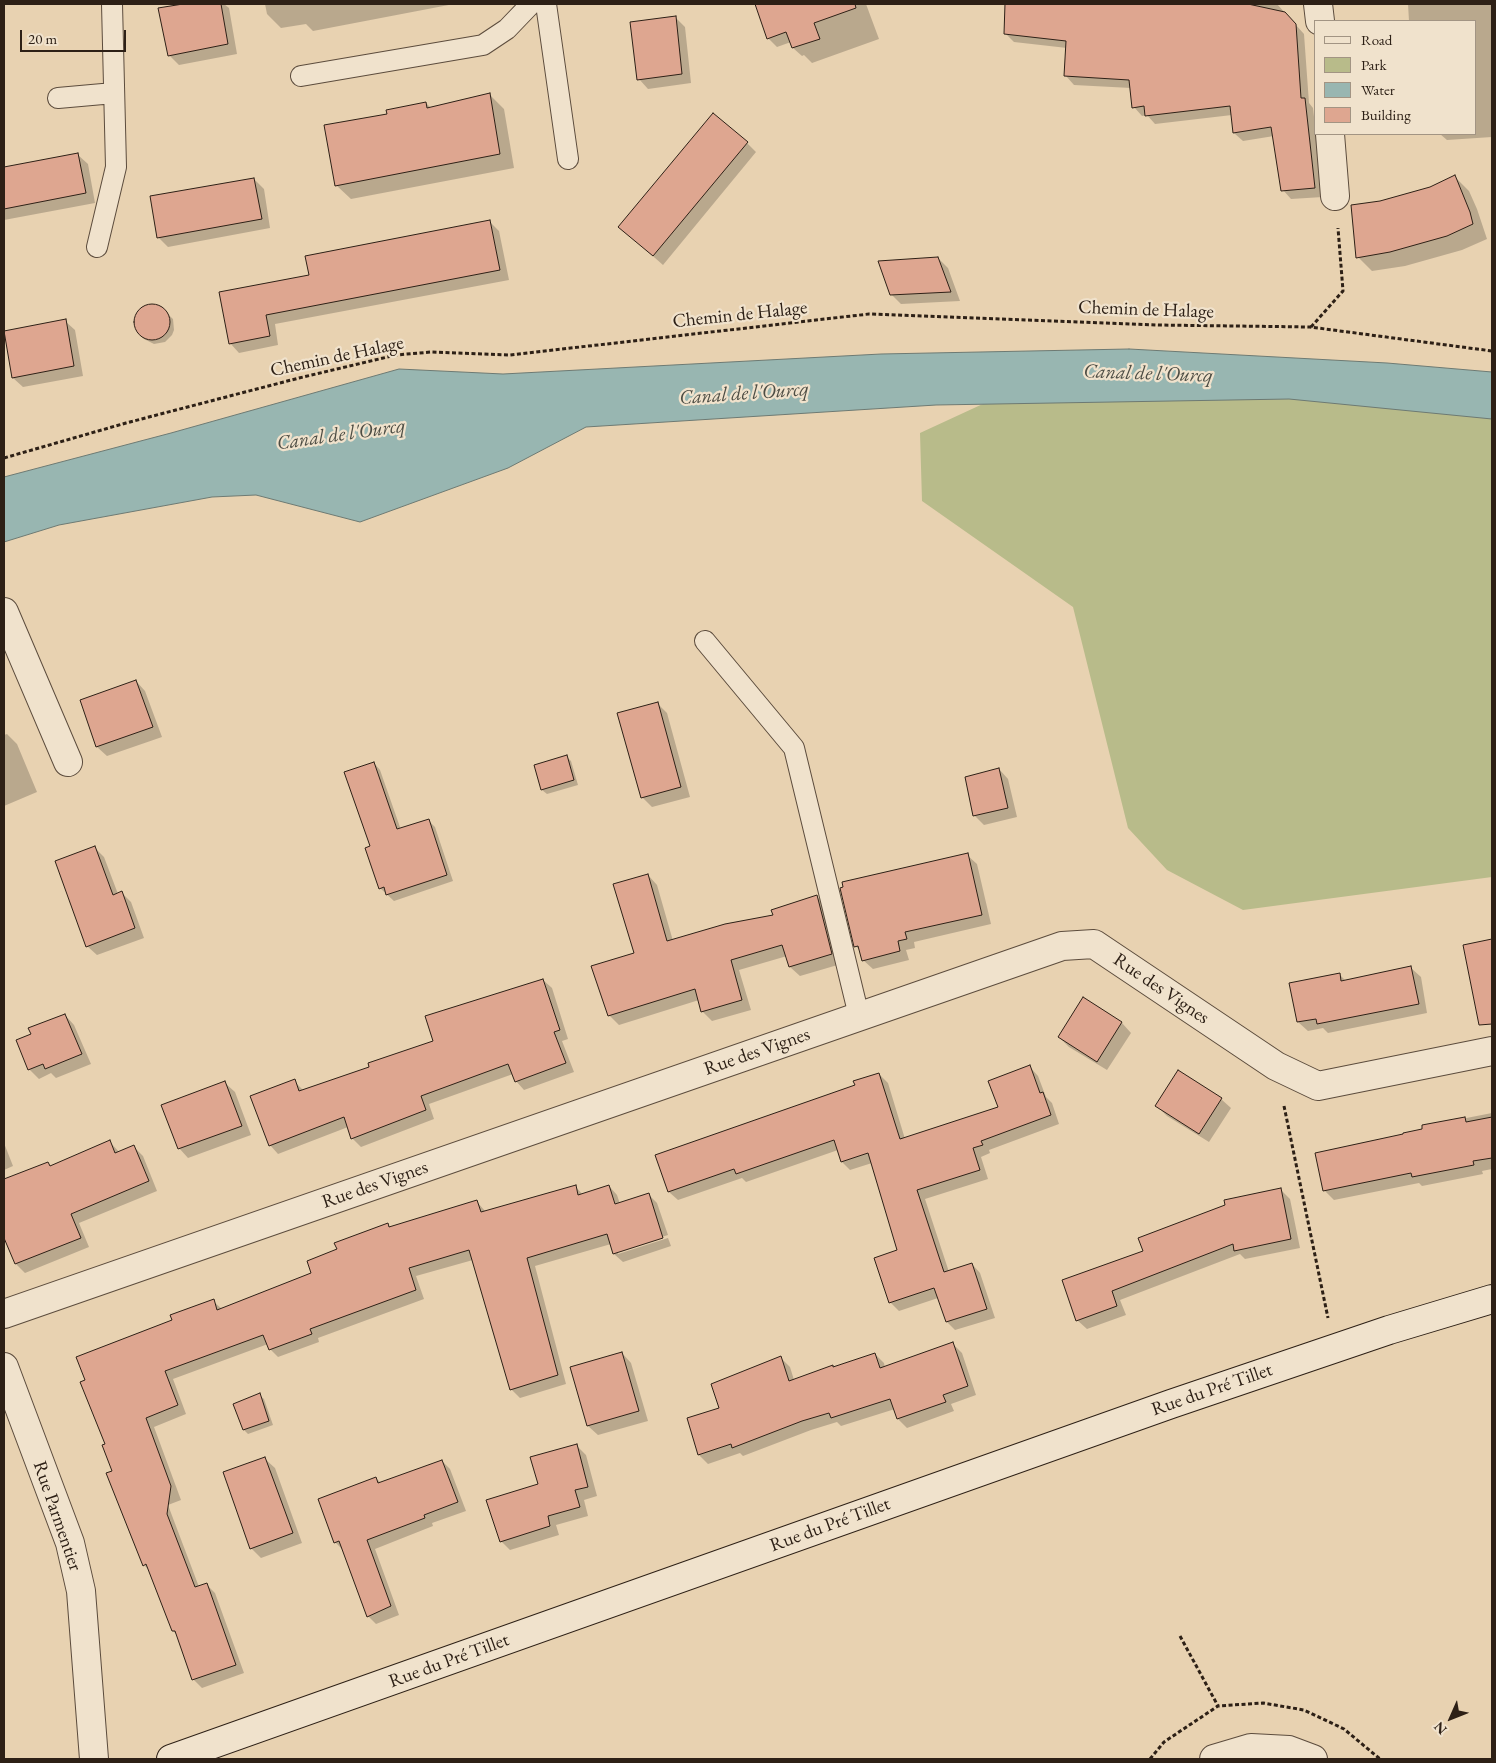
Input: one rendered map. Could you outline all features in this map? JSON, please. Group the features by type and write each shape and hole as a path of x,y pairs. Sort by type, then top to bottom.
{"street":[{"path":"1318,4 1320,20"},
{"path":"1330,135 1335,196"},
{"path":"4,612 68,762"},
{"name":"Rue des Vignes","path":"4,1314 1062,946 1094,944 1276,1066 1318,1086 1492,1051"},
{"name":"Rue du Pré Tillet","path":"171,1759 1086,1434 1334,1349 1492,1299"},
{"name":"Rue Parmentier","path":"4,1367 70,1543 81,1591 94,1759"},
{"path":"1214,1759 1251,1748 1289,1750 1313,1759"}],"lane":[{"path":"97,247 116,167 112,4"},
{"path":"302,76 482,45 507,29 531,4"},
{"path":"546,4 568,159"},
{"path":"58,98 114,93"},
{"path":"705,641 794,748 859,1016"}],"path":[{"path":"1310,327 1343,291 1335,196"},
{"name":"Chemin de Halage","path":"4,458 126,423 396,355 431,352 510,355 869,314 1158,325 1310,327 1492,351"},
{"path":"1276,1066 1334,1349"},
{"path":"1180,1636 1218,1706"}],"green space":[{"path":"1026,384 1492,406 1492,877 1243,910 1167,870 1128,828 1073,607 922,501 920,433"}],"water":[{"name":"Canal de l'Ourcq","path":"1129,349 1387,363 1492,372 1492,419 1289,399 936,405 586,427 508,468 360,522 256,495 212,497 59,525 4,542 4,477 171,433 399,369 503,374 881,354"}],"building":[{"path":"183,4 221,4 228,44 168,56 158,8"},
{"path":"755,4 855,4 856,8 814,23 820,39 792,48 786,32 767,39"},
{"path":"1005,4 1248,4 1285,12 1296,24 1301,98 1305,98 1315,188 1281,191 1271,127 1233,133 1230,106 1145,116 1144,106 1132,108 1129,80 1064,76 1066,41 1004,34"},
{"path":"676,16 682,74 637,80 630,22"},
{"path":"490,93 500,154 335,186 324,125 387,114 386,110 426,102 427,108"},
{"path":"713,113 748,142 653,256 618,227"},
{"path":"78,153 86,193 4,209 4,167"},
{"path":"1455,175 1473,224 1447,236 1390,252 1356,258 1351,205 1380,201 1430,187"},
{"path":"254,178 262,219 157,238 150,196"},
{"path":"490,220 500,270 266,315 270,336 229,344 219,292 309,275 305,256"},
{"path":"938,257 951,292 890,295 878,261"},
{"path":"152,304 159,305 165,309 169,315 169,329 165,335 159,339 152,340 145,339 139,335 135,329 134,322 135,315 139,309 145,305"},
{"path":"66,319 74,366 12,378 4,331"},
{"path":"136,680 153,727 96,747 80,700"},
{"path":"658,702 681,787 641,798 617,713"},
{"path":"567,755 574,780 541,790 534,765"},
{"path":"374,762 397,829 429,819 447,875 386,895 384,887 379,889 365,848 370,846 344,772"},
{"path":"999,768 1008,808 973,816 965,777"},
{"path":"95,846 113,895 122,891 135,928 86,947 55,861"},
{"path":"968,853 982,915 905,932 907,939 898,941 900,951 862,961 858,946 854,947 840,888 843,887 842,882"},
{"path":"648,874 667,941 725,924 773,915 771,910 817,895 832,954 789,967 782,945 731,960 742,1000 701,1012 695,989 608,1016 591,966 634,953 613,884"},
{"path":"1492,939 1492,1024 1479,1025 1463,945"},
{"path":"1411,966 1419,1004 1317,1024 1316,1019 1297,1022 1289,983 1340,973 1341,981"},
{"path":"543,979 560,1030 554,1032 566,1063 515,1082 508,1064 421,1096 426,1110 351,1139 344,1117 269,1146 250,1096 295,1079 299,1091 369,1067 368,1063 433,1041 425,1016"},
{"path":"1083,997 1122,1022 1097,1062 1058,1037"},
{"path":"65,1014 82,1054 45,1069 43,1064 28,1070 16,1040 31,1034 28,1028"},
{"path":"1030,1065 1040,1093 1043,1092 1051,1115 981,1141 983,1145 973,1148 980,1170 917,1190 944,1272 972,1263 987,1309 946,1322 934,1288 889,1303 874,1258 897,1250 868,1153 841,1162 834,1140 736,1174 734,1169 668,1192 655,1155 855,1085 853,1081 879,1073 900,1139 998,1107 988,1081"},
{"path":"1178,1070 1222,1098 1199,1134 1155,1106"},
{"path":"225,1081 242,1126 178,1149 161,1105"},
{"path":"1465,1117 1466,1122 1492,1117 1492,1158 1473,1161 1474,1165 1412,1177 1411,1173 1323,1191 1315,1153 1403,1134 1422,1129 1422,1125"},
{"path":"110,1140 115,1153 134,1145 149,1181 71,1214 81,1238 15,1264 4,1238 4,1179 48,1162 50,1166"},
{"path":"576,1185 578,1195 609,1185 615,1204 649,1193 663,1238 613,1254 607,1234 527,1258 558,1375 510,1390 469,1250 409,1268 416,1290 310,1329 312,1334 269,1350 263,1335 165,1371 178,1405 146,1418 171,1486 167,1514 195,1587 207,1583 236,1665 192,1680 175,1631 172,1631 146,1564 143,1566 106,1473 112,1471 102,1445 105,1444 80,1382 85,1380 76,1357 172,1320 170,1315 214,1299 217,1310 311,1273 307,1261 337,1249 334,1243 388,1223 389,1227 477,1200 481,1212"},
{"path":"1281,1188 1291,1239 1234,1251 1233,1244 1112,1291 1117,1306 1076,1321 1062,1280 1143,1251 1138,1238 1225,1205 1224,1200"},
{"path":"953,1342 968,1386 943,1395 946,1402 897,1419 890,1399 831,1418 829,1413 802,1421 732,1448 731,1444 698,1455 687,1418 719,1408 711,1384 781,1356 789,1381 833,1365 833,1367 875,1353 880,1368"},
{"path":"622,1352 639,1411 587,1426 570,1367"},
{"path":"260,1393 269,1421 243,1430 233,1404"},
{"path":"577,1444 588,1487 575,1490 580,1507 548,1516 550,1526 500,1542 486,1500 538,1484 530,1457"},
{"path":"265,1457 293,1533 250,1549 223,1472"},
{"path":"442,1460 458,1502 424,1515 425,1518 367,1540 391,1606 367,1617 339,1541 334,1543 318,1499 376,1477 378,1483"}]}
